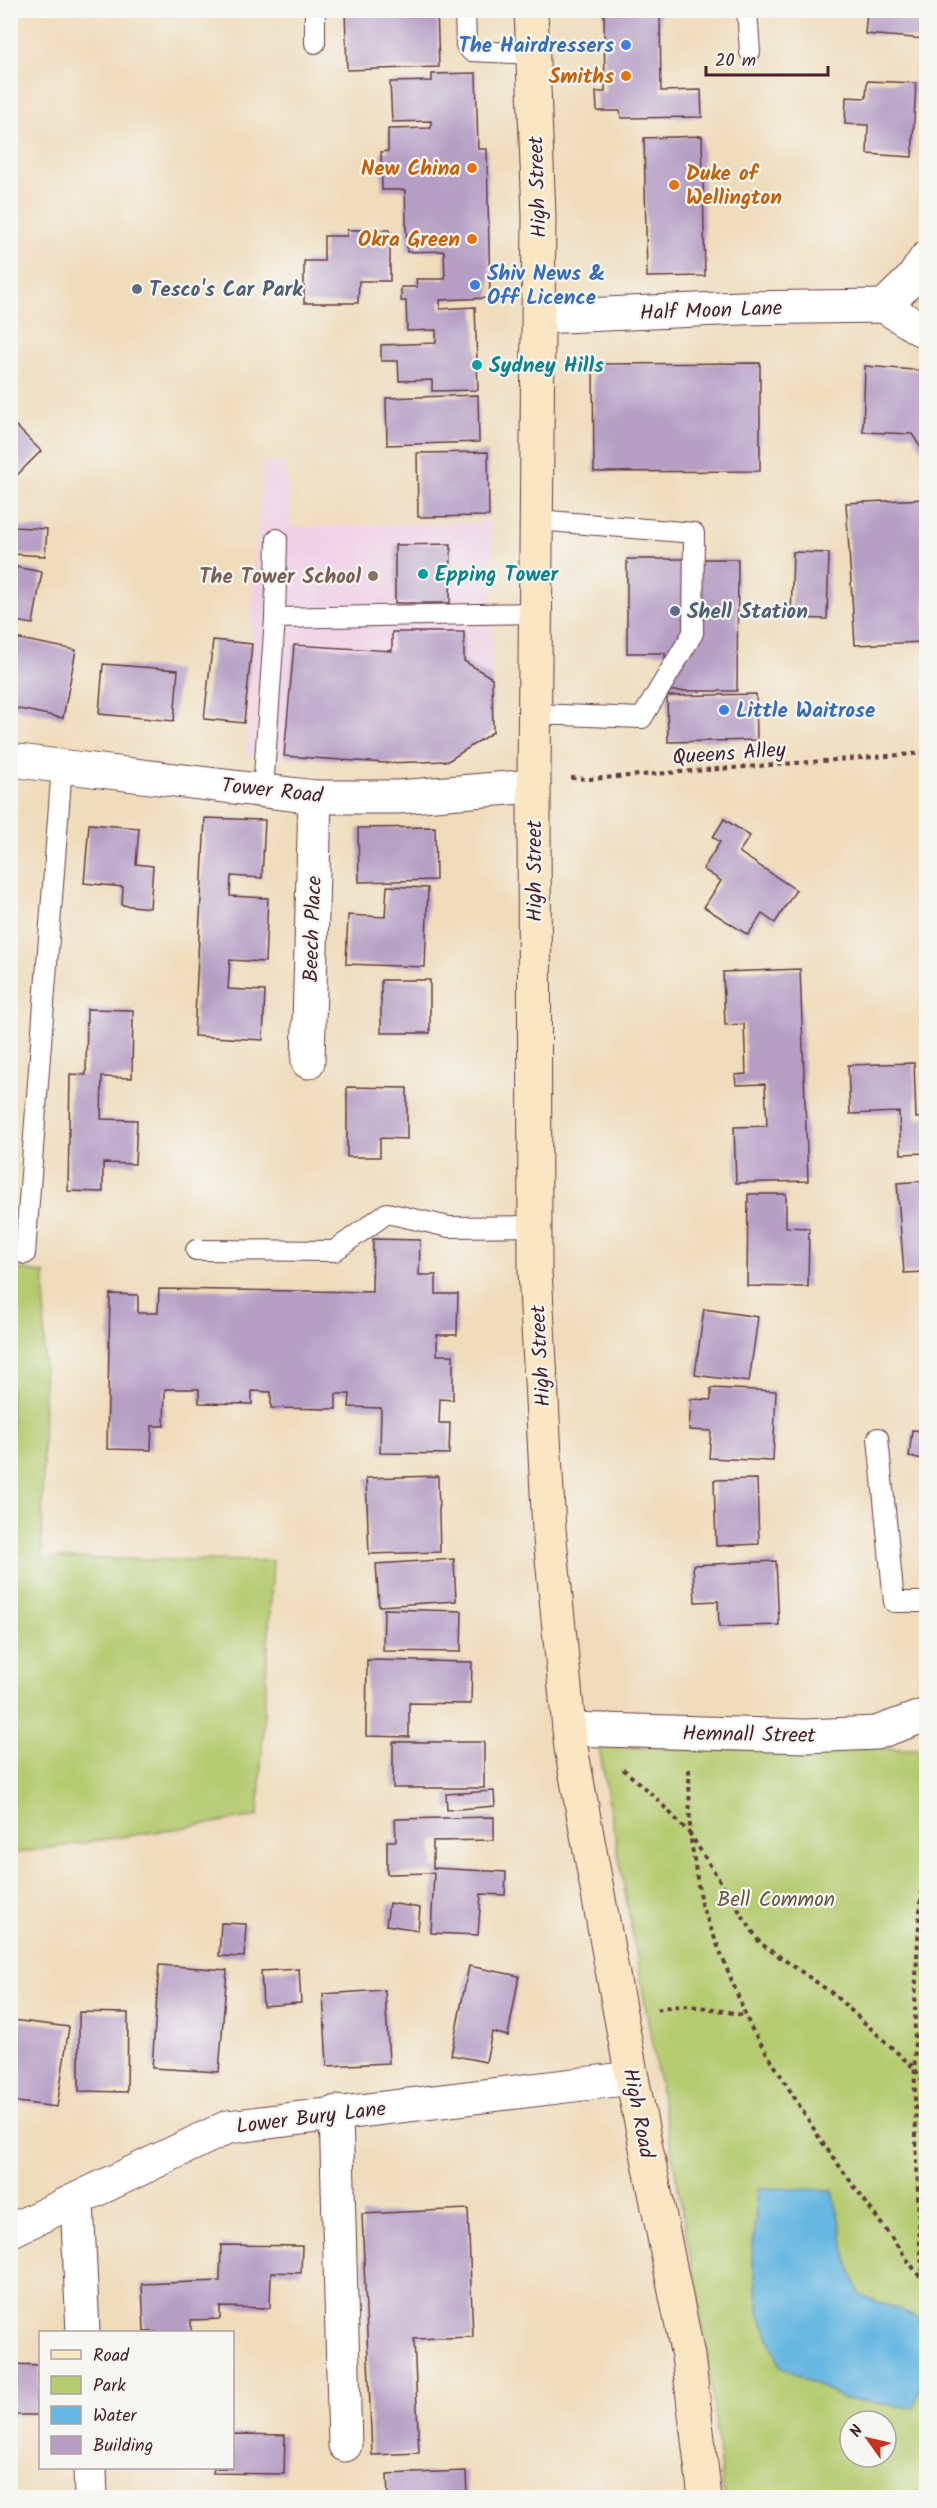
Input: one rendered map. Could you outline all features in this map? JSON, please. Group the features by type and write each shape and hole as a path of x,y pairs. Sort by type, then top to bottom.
{"main road":[{"name":"High Street","path":"531,10 539,216 534,780 535,1271 549,1529 570,1739"},
{"name":"High Road","path":"570,1739 632,2078 688,2356 705,2498"}],"street":[{"path":"927,258 913,278 884,306 920,329 927,329"},
{"name":"Half Moon Lane","path":"539,317 741,308 884,306"},
{"name":"Tower Road","path":"10,760 315,797 397,797 534,780"},
{"name":"Beech Place","path":"308,1062 315,797"},
{"name":"Hemnall Street","path":"570,1739 689,1733 806,1736 876,1732 927,1715"},
{"name":"Lower Bury Lane","path":"10,2231 228,2127 336,2112 632,2078"},
{"path":"336,2112 345,2445"},
{"path":"77,2200 83,2331"},
{"path":"90,2469 91,2498"}],"lane":[{"path":"315,10 315,44"},
{"path":"465,10 466,45 471,51 533,54"},
{"path":"747,10 750,52"},
{"path":"535,714 642,718 693,633 694,532 537,520"},
{"path":"263,790 275,618 277,539"},
{"path":"275,618 536,613"},
{"path":"25,1254 62,766"},
{"path":"196,1250 334,1251 387,1213 449,1227 535,1226"},
{"path":"878,1438 894,1602 927,1602"}],"path":[{"name":"Queens Alley","path":"534,780 583,780 927,753"},
{"path":"689,1733 690,1834 701,1904 750,2026 822,2142 925,2284"},
{"path":"570,1739 599,1747 658,1800 690,1834 760,1943 832,1992 914,2068 927,2086"},
{"path":"927,1854 914,1991 918,2196 927,2292"},
{"path":"622,2023 669,2006 716,2010 746,2016"}],"shaded area":[{"name":"The Tower School","path":"263,462 286,463 292,527 492,522 493,732 448,761 385,763 246,754 253,637 250,624"}],"green space":[{"path":"11,1268 45,1274 42,1558 273,1561 258,1816 11,1854"},
{"name":"Bell Common","path":"599,1747 920,1749 926,1757 926,2497 724,2497 707,2349"}],"water":[{"path":"758,2188 833,2190 847,2259 860,2295 916,2316 926,2338 926,2367 914,2408 844,2399 780,2366 760,2315 752,2255"}],"building":[{"path":"345,10 437,10 439,67 347,70"},
{"path":"604,10 660,10 661,91 701,90 702,117 621,118 620,111 597,111 596,92 605,92"},
{"path":"867,10 926,10 926,39 865,34"},
{"path":"476,73 478,149 487,149 490,298 440,300 440,309 475,307 478,390 432,391 432,380 399,381 398,361 381,361 381,345 436,343 436,330 407,331 406,301 401,301 401,287 417,287 416,279 445,279 444,251 407,252 405,190 382,190 381,152 388,151 388,129 431,128 431,121 392,122 390,82 432,81 432,74"},
{"path":"867,81 916,83 912,157 867,154 868,125 845,124 846,97 866,98"},
{"name":"Duke of Wellington","path":"702,136 705,276 647,277 644,138"},
{"path":"347,230 390,230 390,281 359,281 358,303 304,303 304,261 324,261 324,236 347,236"},
{"path":"760,363 760,471 594,472 593,364"},
{"path":"865,366 926,371 926,456 912,434 863,432"},
{"path":"478,395 479,442 387,445 386,398"},
{"path":"10,420 41,451 10,482"},
{"path":"488,452 489,516 418,517 417,453"},
{"path":"925,486 924,642 855,645 846,503 924,499"},
{"path":"14,527 47,529 45,556 12,554"},
{"name":"Epping Tower","path":"451,544 450,603 395,603 395,545"},
{"path":"793,552 829,553 827,619 791,618"},
{"path":"627,559 738,559 737,691 664,691 665,653 627,653"},
{"path":"10,566 42,572 33,624 10,620"},
{"path":"392,632 464,632 464,661 492,678 493,732 448,761 385,763 284,756 294,645 392,651"},
{"path":"10,637 76,650 63,718 10,707"},
{"path":"213,640 252,644 244,723 204,719"},
{"path":"103,664 178,670 174,721 99,714"},
{"path":"756,694 757,740 668,742 667,696"},
{"path":"205,818 265,820 262,878 231,876 230,896 268,898 265,962 230,960 228,989 265,991 263,1040 194,1036"},
{"path":"724,819 750,836 739,852 796,890 775,923 762,914 748,935 704,907 721,881 703,869 720,842 713,837"},
{"path":"89,824 139,828 136,864 153,866 150,908 122,905 123,887 84,883"},
{"path":"435,827 436,880 359,882 358,828"},
{"path":"387,886 428,888 425,967 346,964 348,915 385,917"},
{"path":"800,969 808,1181 736,1183 734,1127 767,1126 765,1084 736,1085 735,1075 746,1074 744,1024 725,1025 723,972"},
{"path":"381,980 430,980 430,1033 381,1033"},
{"path":"87,1009 133,1010 132,1078 102,1077 101,1119 137,1120 135,1164 103,1163 103,1192 68,1191 70,1074 86,1075"},
{"path":"914,1063 916,1118 926,1117 926,1153 901,1154 899,1112 850,1114 848,1065"},
{"path":"347,1087 407,1088 407,1139 380,1138 380,1157 347,1157"},
{"path":"926,1181 926,1272 904,1273 897,1183"},
{"path":"748,1194 786,1194 786,1227 809,1228 808,1287 747,1286"},
{"path":"373,1239 420,1240 419,1275 436,1275 436,1294 458,1294 457,1335 437,1335 437,1355 453,1355 453,1400 440,1399 439,1423 450,1423 449,1454 380,1453 381,1408 349,1407 350,1394 336,1394 336,1409 271,1408 271,1392 252,1391 252,1404 199,1403 199,1389 165,1389 164,1426 152,1426 151,1450 107,1449 110,1294 138,1295 138,1313 158,1313 159,1289 372,1292"},
{"path":"704,1309 758,1317 749,1382 695,1375"},
{"path":"711,1388 776,1391 773,1461 709,1458 711,1431 689,1430 691,1399 711,1400"},
{"path":"912,1430 926,1431 926,1459 909,1457"},
{"path":"438,1476 440,1552 369,1554 366,1478"},
{"path":"757,1479 759,1544 716,1546 714,1480"},
{"path":"454,1559 456,1601 379,1606 376,1564"},
{"path":"776,1561 779,1625 719,1627 718,1601 695,1602 693,1565"},
{"path":"384,1609 462,1611 461,1652 383,1651"},
{"path":"367,1660 472,1662 471,1704 409,1703 409,1737 366,1736"},
{"path":"393,1742 484,1742 484,1788 393,1788"},
{"path":"494,1791 495,1806 447,1810 446,1794"},
{"path":"494,1817 494,1840 433,1841 433,1868 506,1872 505,1895 481,1894 478,1935 431,1933 434,1873 387,1874 387,1841 396,1841 395,1819"},
{"path":"389,1903 420,1908 418,1930 386,1925"},
{"path":"221,1923 246,1924 244,1957 219,1956"},
{"path":"159,1965 227,1970 219,2072 152,2068"},
{"path":"469,1966 519,1976 508,2036 492,2032 486,2062 451,2055"},
{"path":"299,1969 301,2003 263,2006 261,1971"},
{"path":"385,1990 389,2063 327,2066 323,1994"},
{"path":"79,2012 128,2013 127,2092 79,2091"},
{"path":"12,2020 69,2027 57,2107 10,2101"},
{"path":"468,2209 473,2337 414,2339 419,2453 372,2455 362,2214"},
{"path":"221,2245 302,2246 301,2273 271,2272 270,2308 220,2307 220,2319 191,2320 191,2331 144,2331 142,2284 220,2281"},
{"path":"10,2364 39,2365 39,2415 10,2415"},
{"path":"234,2434 285,2435 284,2474 213,2473 214,2469 234,2469"},
{"path":"466,2471 467,2498 388,2498 387,2474"}],"place":[{"name":"The Hairdressers","path":"626,45"},
{"name":"Smiths","path":"626,76"},
{"name":"New China","path":"472,168"},
{"name":"Duke of Wellington","path":"674,185"},
{"name":"Okra Green","path":"472,239"},
{"name":"Shiv News & Off Licence","path":"475,285"},
{"name":"Tesco's Car Park","path":"137,289"},
{"name":"Sydney Hills","path":"477,365"},
{"name":"Epping Tower","path":"423,574"},
{"name":"The Tower School","path":"373,576"},
{"name":"Shell Station","path":"675,611"},
{"name":"Little Waitrose","path":"724,710"}]}
